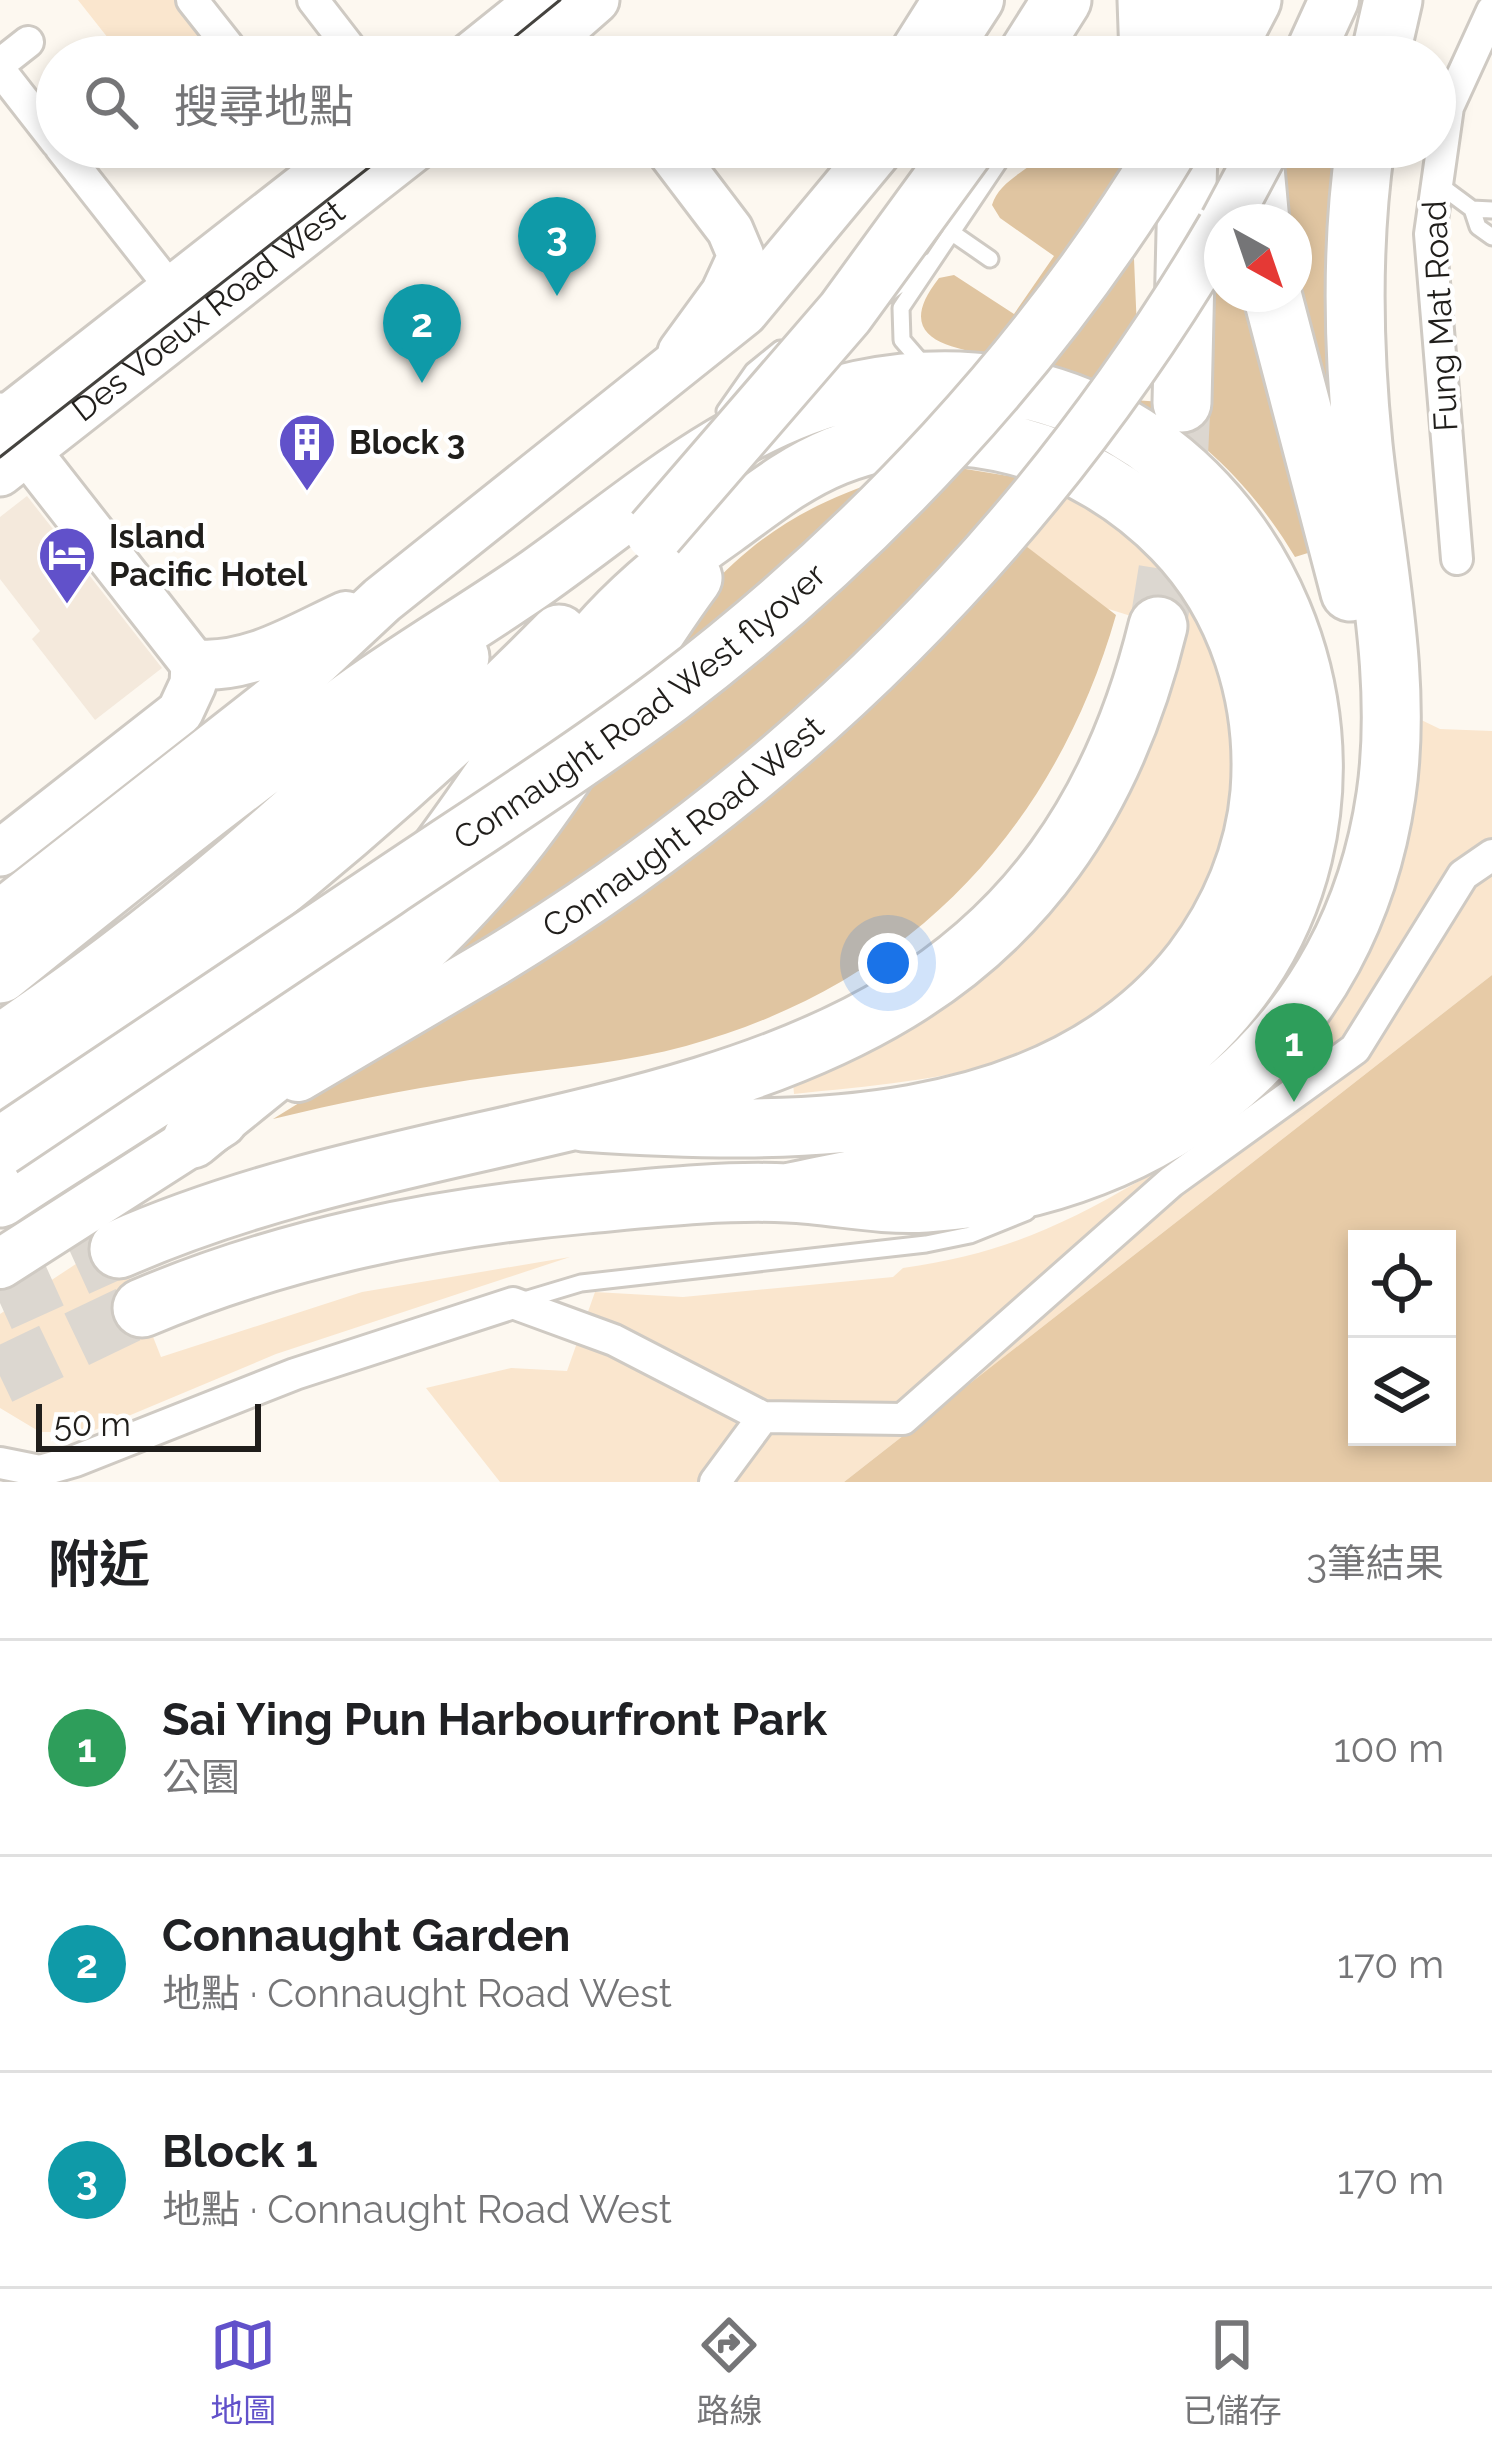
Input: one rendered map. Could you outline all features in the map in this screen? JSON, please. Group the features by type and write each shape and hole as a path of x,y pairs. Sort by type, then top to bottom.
{"highway":[{"path":"1147,0 1148,36"},
{"path":"1195,36 1199,0"},
{"path":"1235,36 1256,0"},
{"path":"1254,36 1256,0"},
{"path":"1385,36 1393,0"},
{"path":"0,1097 287,884 514,680 752,424 845,313 951,168"},
{"path":"1150,168 1185,332"},
{"name":"Connaught Road West flyover","path":"0,1147 605,740 776,607 905,486 1010,369 1106,244 1155,168"},
{"path":"1182,403 1189,168"},
{"path":"1255,168 1258,204"},
{"path":"119,1249 227,1207 586,1204 787,1193 922,1204 1061,1190 1198,1112 1285,1035 1352,923 1368,880 1388,789 1387,659 1356,338 1362,168"},
{"path":"1277,312 1344,565 1388,789"},
{"path":"0,974 346,704 541,574 693,455 817,401 897,383 938,381 1020,389 1088,412 1172,462 1238,530 1286,613 1306,679 1316,762 1309,832 1288,902 1256,967 1211,1024 1153,1075 1091,1112 1037,1133 787,1193"},
{"path":"0,1198 229,1044 356,948 427,869 602,631 664,572 784,483 871,444 936,436 1033,449 1119,492 1196,565 1240,646 1261,743 1250,847 1224,914 1169,988 1129,1026 1029,1080 967,1101 846,1122 715,1131 583,1122"},
{"path":"192,1139 379,985 466,899 544,805 641,653 743,512"},
{"path":"14,1035 178,909 376,742 541,574"},
{"path":"142,1308 252,1265 366,1203 583,1122 705,1087 831,1040 909,998 979,944 1040,880 1089,808 1125,734 1158,626"}],"main road":[{"path":"956,36 979,0"},
{"path":"1318,36 1334,0"},
{"path":"522,36 575,15"},
{"path":"553,36 575,15"},
{"name":"Des Voeux Road West","path":"184,304 306,168"},
{"name":"Des Voeux Road West","path":"6,437 184,304 385,168"},
{"path":"672,364 724,293 741,256 730,230 684,168"},
{"path":"0,915 278,697 382,600 742,312 862,168"},
{"name":"Connaught Road West","path":"1234,204 1254,168"},
{"name":"Connaught Road West","path":"0,1264 192,1139 574,912 726,804 866,682 932,616 1054,475 1120,387 1204,254"},
{"path":"0,853 180,712 193,684 194,664 6,437"},
{"path":"194,664 222,667 252,658 382,600"}],"street":[{"path":"192,0 220,36"},
{"path":"313,0 341,36"},
{"path":"914,36 937,0"},
{"name":"Fung Mat Road","path":"1456,90 1492,11"},
{"path":"28,42 0,67 36,115"},
{"path":"77,168 184,304"},
{"name":"Fung Mat Road","path":"1436,168 1430,234 1455,426 1456,559"},
{"path":"0,1462 36,1476 111,1449 173,1418 513,1303 582,1328 763,1417 904,1419 1171,1182 1355,1049 1463,875 1492,854"},
{"path":"716,1482 763,1417"}],"lane":[{"path":"938,381 907,349 899,330 905,297 995,168"},
{"path":"1434,181 1472,209 1492,210"},
{"path":"1472,209 1478,227 1492,237"},
{"path":"951,232 990,259"},
{"path":"717,421 754,371 803,330 884,296 931,261"},
{"path":"282,860 339,818"},
{"path":"513,1303 581,1283 926,1244 994,1227 1061,1190"},
{"path":"863,1202 926,1244"}],"shaded area":[{"path":"78,0 179,0 207,36 106,36"},
{"path":"1027,168 1135,168 997,356 932,337 921,315 939,278 954,275 1014,314 1054,256 1000,218 992,205 1002,188"},
{"path":"1282,168 1349,168 1352,529 1298,312 1312,312 1312,204 1278,204"},
{"path":"1133,235 1137,330 1100,384 1037,364"},
{"path":"1209,312 1261,312 1324,548 1295,557 1225,467 1182,430 1133,400 1207,405"},
{"path":"947,466 1028,479 970,548 709,794 415,989 596,768"},
{"path":"888,478 689,656 652,660 701,597 753,547 813,508"},
{"path":"1063,493 1134,540 1186,597 1219,662 1234,732 1231,804 1210,875 1170,942 1113,1003 1079,1028 1042,1047 961,1072 794,1094 793,1083 866,1048 933,1006 993,959 1045,906 1091,847 1129,782 1161,711 1185,633 1099,606 1022,543"},
{"name":"Island Pacific Hotel","path":"27,496 162,668 95,720 32,639 40,631 0,579 0,517"},
{"path":"1022,543 1116,615 1089,693 1054,765 1011,831 960,889 902,940 837,984 765,1019 686,1046 421,1088 273,1119 584,927"},
{"path":"1413,716 1440,729 1492,731 1492,975 844,1482 500,1482 426,1388 511,1368 567,1371 595,1292 683,1297 893,1277 903,1268 998,1247 1081,1213 1208,1137 1265,1092 1312,1044 1349,992 1377,934 1396,870 1408,797"},
{"path":"1492,975 1492,1482 844,1482"},
{"path":"110,1228 161,1357 362,1292 570,1257 276,1354 90,1432 40,1432 0,1408 0,1314 85,1258"}],"tunnel":[{"path":"1158,626 1177,508 1182,403"},
{"path":"0,1303 119,1249"},
{"path":"0,1376 142,1308"}],"tram line":[{"path":"516,36 560,0"},
{"path":"0,457 368,168"}],"place":[{"name":"Block 1","path":"557,296"},
{"name":"Connaught Garden","path":"422,383"},
{"name":"Block 3","path":"307,493"},
{"name":"Island Pacific Hotel","path":"67,606"},
{"name":"Sai Ying Pun Harbourfront Park","path":"1294,1102"}]}
